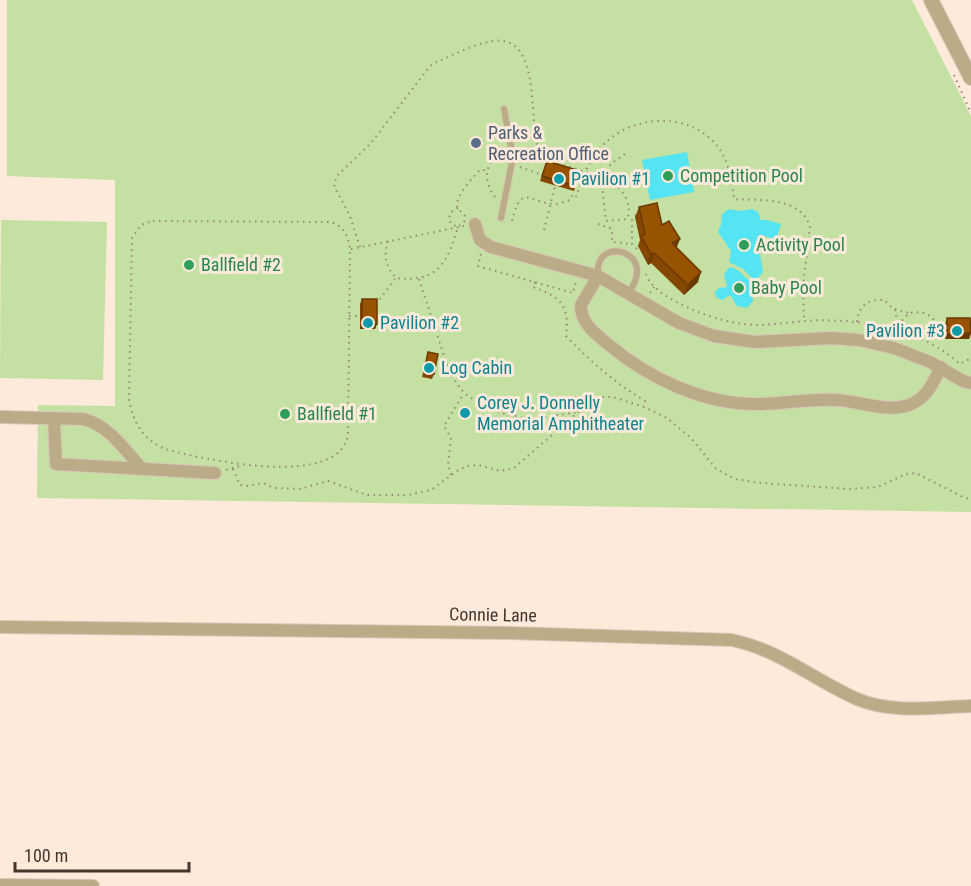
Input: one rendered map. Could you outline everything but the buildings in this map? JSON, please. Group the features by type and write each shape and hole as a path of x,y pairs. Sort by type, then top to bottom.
{"street":[{"path":"930,0 971,78"},
{"path":"475,224 480,240 491,247 598,276 679,323 714,336 755,342 831,338 859,340 894,348 971,383"},
{"path":"598,276 581,305 581,312 587,325 613,348 652,376 667,384 696,393 742,403 833,400 893,407 907,405 920,399 930,388 940,368"},
{"path":"0,417 84,419 103,427 142,469"},
{"path":"54,418 56,464 215,473"},
{"name":"Connie Lane","path":"0,627 510,633 732,640 764,648 857,699 875,705 892,708 971,706"},
{"path":"0,885 93,886"}],"lane":[{"path":"501,218 513,157 504,109"},
{"path":"598,276 603,257 615,250 626,252 632,258 638,274 627,293"}],"path":[{"path":"360,247 350,216 335,188 334,180 347,164 371,143 430,66 475,46 491,41 504,41 520,50 530,85 535,138 540,150 549,159 601,177 614,184 625,195 629,209 627,219 606,221 601,177 616,159 625,154"},
{"path":"576,197 585,172 606,141 638,125 654,121 680,123 701,133 718,148 728,165 734,199 785,203 798,208 807,218 810,236 803,286 804,321"},
{"path":"388,241 385,260 396,278 419,279 436,272 446,260 458,227 464,222 465,216 458,208 457,202 461,193 480,170 486,171"},
{"path":"544,230 555,186"},
{"path":"512,221 516,204 524,198 530,197 559,203 570,200 574,191"},
{"path":"458,208 451,212 448,218 451,224 458,227"},
{"path":"641,256 632,244 632,217 646,213"},
{"path":"153,221 331,222 343,229 350,249 349,316 348,435 340,453 328,459 292,468 269,468 165,449 144,435 134,422 129,399 132,238 141,225 153,221"},
{"path":"350,249 475,224"},
{"path":"598,224 612,229 612,242 632,244"},
{"path":"482,248 478,266 573,293 576,281"},
{"path":"643,280 646,272 654,287 686,307 716,318 758,325 804,321 857,322 897,330 930,342 946,351 960,364 971,358"},
{"path":"375,304 396,278"},
{"path":"419,279 450,374 464,393 483,406 505,414 540,418 579,411"},
{"path":"535,282 533,287 563,304 567,314 566,336 599,370 645,401 644,406"},
{"path":"644,293 647,296 654,287"},
{"path":"857,322 858,312 869,301 884,300 894,309 909,313 923,312 934,320 939,330 930,342"},
{"path":"894,309 897,330"},
{"path":"898,325 909,313"},
{"path":"349,316 360,316"},
{"path":"451,475 448,465 451,438 444,426 464,393"},
{"path":"233,469 240,485 246,486 263,483 274,488 300,489 327,481 359,493 375,496 426,493 462,468 472,465 501,471 514,468 593,399 604,396 644,406 667,418 700,448 716,469 735,479 760,483 850,489 878,487 906,474 916,473 971,499"},
{"path":"562,415 566,423"},
{"path":"215,473 246,464"}],"green space":[{"path":"7,0 912,0 971,116 971,512 37,498 38,405 115,406 115,180 7,176"},
{"path":"1,220 107,222 103,380 0,378"}],"water":[{"name":"Competition Pool","path":"687,152 694,192 650,200 642,160"},
{"name":"Activity Pool","path":"729,209 740,211 752,209 758,212 761,220 781,224 776,240 764,236 760,254 763,272 758,278 752,278 743,269 729,262 731,251 718,232 722,214"},
{"name":"Baby Pool","path":"730,267 756,283 752,288 753,301 747,308 737,306 730,295 722,300 716,297 715,292 719,288 727,287 724,274"}],"place":[{"name":"Parks & Recreation Office","path":"476,143"},
{"name":"Competition Pool","path":"668,176"},
{"name":"Pavilion #1","path":"559,179"},
{"name":"Activity Pool","path":"744,245"},
{"name":"Ballfield #2","path":"189,265"},
{"name":"Baby Pool","path":"739,288"},
{"name":"Pavilion #2","path":"368,323"},
{"name":"Pavilion #3","path":"957,331"},
{"name":"Log Cabin","path":"429,368"},
{"name":"Corey J. Donnelly Memorial Amphitheater","path":"465,413"},
{"name":"Ballfield #1","path":"285,414"}]}
